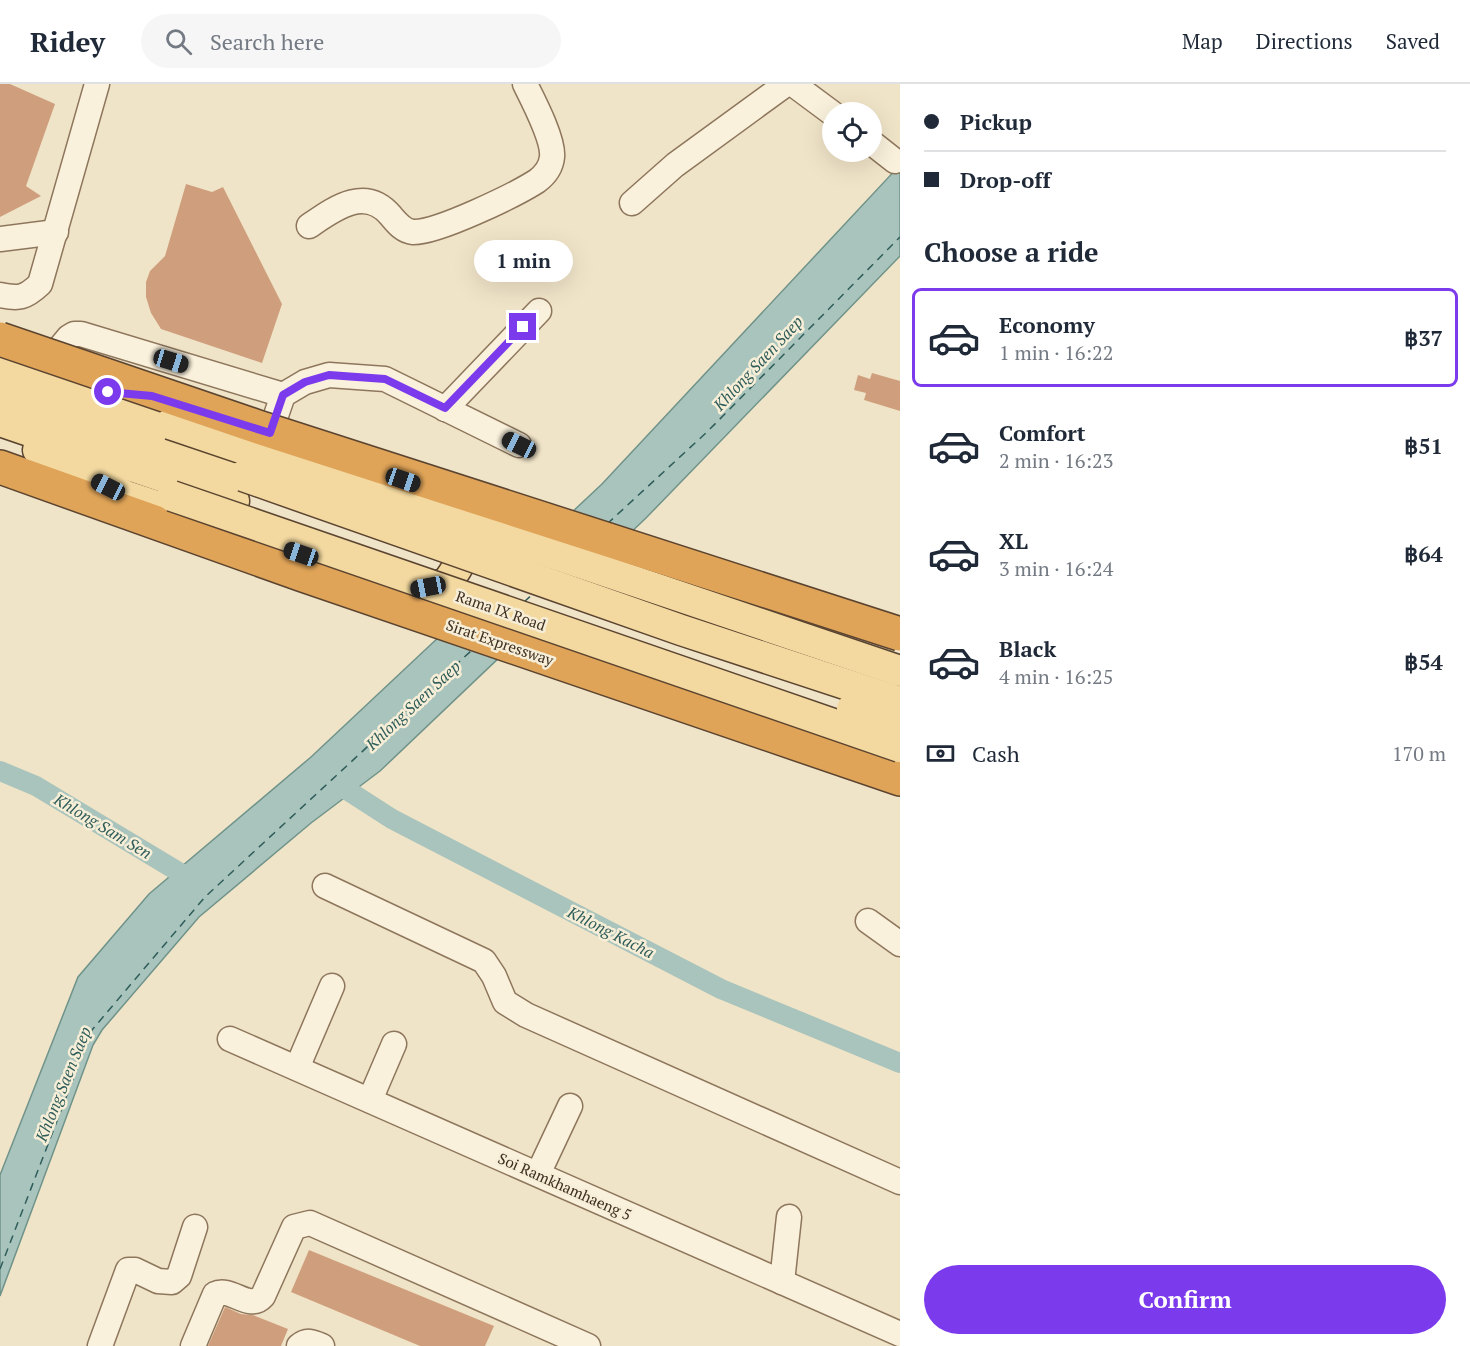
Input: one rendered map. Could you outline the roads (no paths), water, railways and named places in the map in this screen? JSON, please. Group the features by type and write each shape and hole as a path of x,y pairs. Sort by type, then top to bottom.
{"highway":[{"path":"0,339 258,427 900,634"},
{"name":"Sirat Expressway","path":"0,467 314,579 900,779"}],"main road":[{"path":"0,365 900,671"},
{"path":"38,450 126,496 410,591 446,584 461,564 468,535 464,510 448,496 270,433 152,396 64,387"},
{"path":"0,394 243,476 681,630 900,702"},
{"name":"Rama IX Road","path":"0,421 900,725"},
{"name":"Rama IX Road","path":"0,437 900,747"}],"street":[{"path":"0,295 16,298 30,294 40,284 97,84"},
{"path":"309,226 345,203 362,201 376,205 389,214 398,225 412,232 441,227 537,181 550,166 551,145 525,84"},
{"path":"632,204 675,165 786,84"},
{"path":"793,84 822,106"},
{"path":"882,151 895,161"},
{"path":"0,239 56,232"},
{"path":"445,408 539,311"},
{"path":"36,376 69,337 81,334 283,395"},
{"path":"270,433 283,395 305,382 329,375 385,379 519,445"},
{"path":"325,886 484,961 494,976 505,1002 526,1015 900,1182"},
{"path":"868,921 900,944"},
{"path":"297,1068 332,986"},
{"name":"Soi Ramkhamhaeng 5","path":"230,1039 900,1334"},
{"path":"370,1100 394,1044"},
{"path":"538,1174 570,1106"},
{"path":"782,1282 789,1217"},
{"path":"193,1346 215,1294 223,1291 253,1302 259,1300 263,1296 294,1227 310,1223 588,1346"},
{"path":"100,1346 128,1270 135,1270 158,1281 172,1282 179,1276 195,1227"},
{"path":"299,1346 311,1341 322,1346"}],"water":[{"name":"Khlong Saen Saep","path":"900,165 900,256 646,518 380,771 311,823 199,917 102,1030 93,1045 0,1296 0,1175 78,977 149,894 311,757 602,484"}],"waterway":[{"name":"Khlong Sam Sen","path":"0,771 36,786 197,883"},
{"name":"Khlong Kacha","path":"333,781 392,819 721,989 900,1063"}]}
